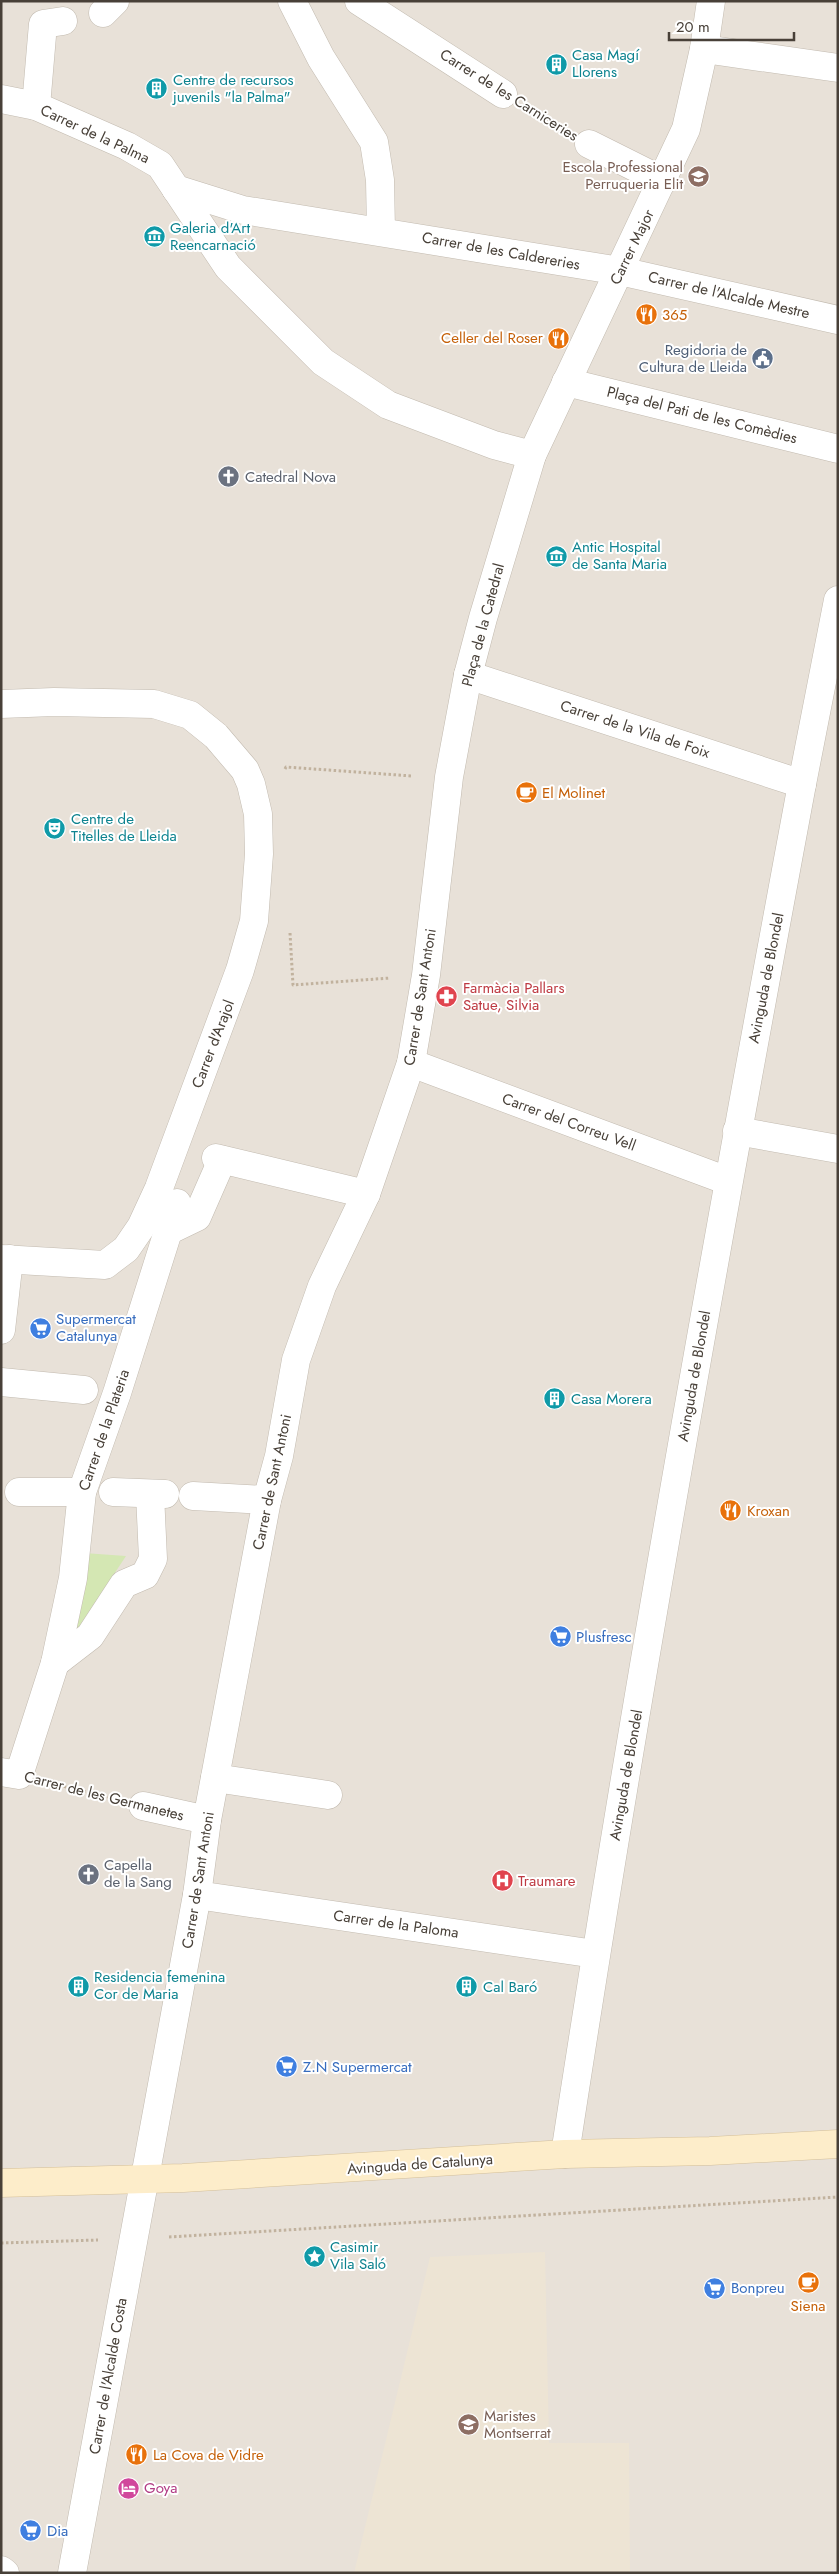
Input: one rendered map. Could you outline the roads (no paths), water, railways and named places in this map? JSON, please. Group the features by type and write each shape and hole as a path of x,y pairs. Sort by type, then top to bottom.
{"main road":[{"name":"Avinguda de Catalunya","path":"1,2183 145,2180 565,2154 710,2151 838,2144"}],"street":[{"path":"292,1 321,58 374,142 380,180 381,231"},
{"name":"Carrer de les Carniceries","path":"359,1 503,94"},
{"name":"Carrer Major","path":"532,455 686,129 704,49 711,1"},
{"path":"36,106 43,24 63,21"},
{"path":"704,49 838,68"},
{"name":"Carrer de la Palma","path":"1,99 36,106 127,146 160,165 228,267 323,362 388,405 494,445 532,455"},
{"name":"Carrer de les Carniceries","path":"588,144 663,181"},
{"name":"Carrer de les Caldereries","path":"176,188 243,210 620,271"},
{"name":"Carrer de l'Alcalde Mestre","path":"620,271 838,320"},
{"name":"Plaça del Pati de les Comèdies","path":"566,382 838,449"},
{"name":"Plaça de la Catedral","path":"448,788 468,674 532,455"},
{"name":"Avinguda de Blondel","path":"565,2154 595,1954 728,1181 838,600"},
{"name":"Carrer de la Vila de Foix","path":"468,674 802,784"},
{"name":"Carrer d'Arajol","path":"1,704 54,702 154,704 190,715 216,736 245,770 251,784 258,814 259,854 254,921 240,970 158,1188 141,1227 126,1249 106,1265 5,1259"},
{"name":"Carrer de Sant Antoni","path":"145,2180 197,1895 207,1820 267,1500 279,1456 296,1360 322,1286 366,1194 411,1063 426,975 448,788"},
{"name":"Carrer del Correu Vell","path":"411,1063 728,1181"},
{"path":"738,1131 838,1149"},
{"path":"168,1231 197,1217 219,1159 366,1194"},
{"name":"Carrer de la Plateria","path":"10,1773 55,1663 73,1578 82,1492 99,1391 168,1231 177,1203"},
{"path":"1,1330 5,1259"},
{"path":"1,1382 99,1391"},
{"path":"10,1495 82,1492"},
{"path":"55,1663 90,1636 124,1584 145,1575 153,1559 158,1494 113,1492"},
{"path":"193,1496 267,1500"},
{"path":"215,1778 328,1795"},
{"name":"Carrer de les Germanetes","path":"144,1806 207,1820"},
{"name":"Carrer de la Paloma","path":"197,1895 595,1954"},
{"name":"Carrer de l'Alcalde Costa","path":"72,2573 145,2180"},
{"path":"1,2570 5,2573"}],"place":[{"name":"Casa Magí Llorens","path":"556,64"},
{"name":"Centre de recursos juvenils \"la Palma\"","path":"157,89"},
{"name":"Escola Professional Perruqueria Elit","path":"699,176"},
{"name":"Galeria d'Art Reencarnació","path":"154,237"},
{"name":"365","path":"646,315"},
{"name":"Celler del Roser","path":"559,338"},
{"name":"Regidoria de Cultura de Lleida","path":"763,359"},
{"name":"Catedral Nova","path":"229,477"},
{"name":"Antic Hospital de Santa Maria","path":"556,556"},
{"name":"El Molinet","path":"526,793"},
{"name":"Centre de Titelles de Lleida","path":"55,828"},
{"name":"Farmàcia Pallars Satue, Silvia","path":"447,997"},
{"name":"Supermercat Catalunya","path":"40,1328"},
{"name":"Casa Morera","path":"555,1399"},
{"name":"Kroxan","path":"731,1511"},
{"name":"Plusfresc","path":"560,1637"},
{"name":"Capella de la Sang","path":"88,1874"},
{"name":"Traumare","path":"502,1881"},
{"name":"Residencia femenina Cor de Maria","path":"78,1986"},
{"name":"Cal Baró","path":"467,1987"},
{"name":"Z.N Supermercat","path":"287,2067"},
{"name":"Casimir Vila Saló","path":"314,2256"},
{"name":"Siena","path":"808,2283"},
{"name":"Bonpreu","path":"715,2288"},
{"name":"Maristes Montserrat","path":"468,2425"},
{"name":"La Cova de Vidre","path":"137,2455"},
{"name":"Goya","path":"128,2488"},
{"name":"Dia","path":"31,2531"}]}
